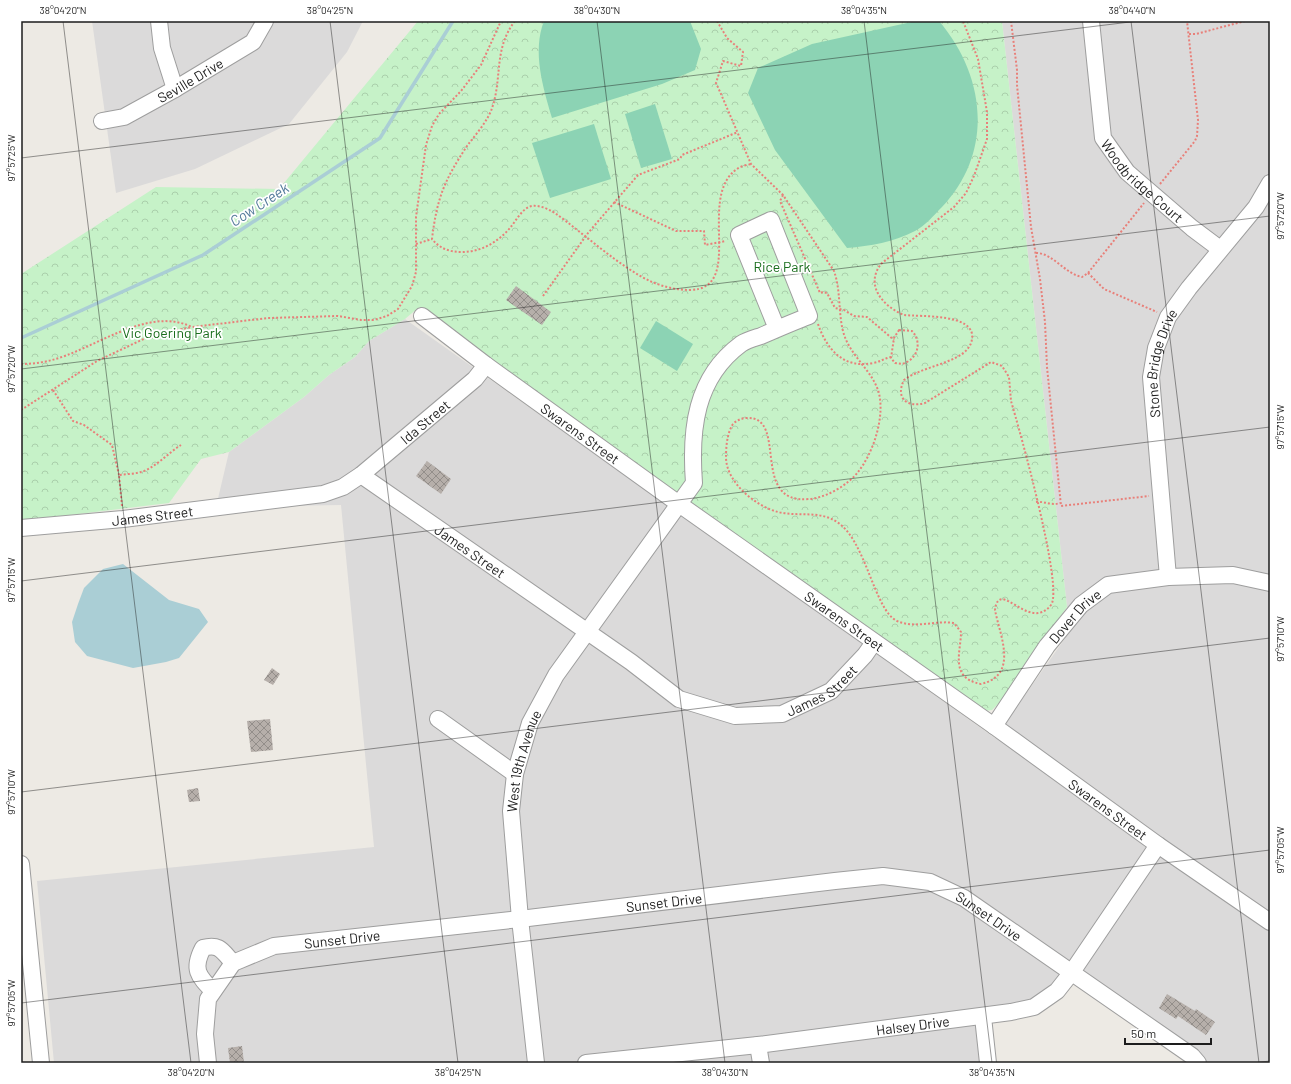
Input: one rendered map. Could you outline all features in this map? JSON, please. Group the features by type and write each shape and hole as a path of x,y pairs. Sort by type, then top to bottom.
{"street":[{"path":"159,21 162,48 175,89"},
{"name":"Seville Drive","path":"102,121 124,117 175,89 253,42 265,21"},
{"name":"Woodbridge Court","path":"1091,21 1103,138 1127,172 1192,228 1220,249"},
{"name":"Stone Bridge Drive","path":"1168,577 1151,377 1156,348 1168,317 1220,249 1256,207 1270,183"},
{"name":"West 19th Avenue","path":"536,1063 520,920 511,811 515,774 530,723 556,675 694,483 692,450 698,404 714,370 742,344 809,316 771,220 739,235 776,329"},
{"name":"Swarens Street","path":"422,316 486,365 679,504 994,726 1158,845 1270,922"},
{"name":"Ida Street","path":"361,475 475,379 486,365"},
{"name":"James Street","path":"21,528 123,519 323,494 343,487 361,475 587,631 679,698 735,716 782,714 831,690 865,655 874,642"},
{"name":"Dover Drive","path":"994,726 1047,646 1081,605 1108,585 1168,577 1233,575 1270,583"},
{"path":"438,719 515,774"},
{"name":"Halsey Drive","path":"586,1063 758,1045 983,1017 1034,1007 1057,991 1072,972 1158,845"},
{"path":"21,864 41,1063"},
{"name":"Sunset Drive","path":"233,962 274,946 520,920 835,880 883,876 930,882 964,898 1192,1056 1198,1063"},
{"path":"208,1063 205,1034 208,999 233,962 220,948 212,946 204,948 197,964 199,978 213,991"},
{"path":"983,1017 988,1063"},
{"path":"758,1045 761,1063"}],"path":[{"path":"21,410 97,361 150,336 192,327 268,318 338,316 361,320 387,316 398,309 412,286 416,272 416,217 426,145 432,126 439,114 461,92 481,65 501,21"},
{"path":"515,21 505,37 502,48 495,96 490,114 446,180 436,210 432,239 438,246 456,252 469,252 482,249 496,241 510,229 523,212 531,206 543,207 555,213 641,276 652,282 677,289 695,289 711,282 715,277 718,268 718,215 722,194 732,173 738,168 751,164"},
{"path":"717,21 726,38 743,52 741,66 723,61 716,83 751,164 783,195 834,271 837,281 843,331 847,342 874,382 878,391 881,412 873,444 860,471 849,481 835,490 815,498 798,499 786,494 780,488 772,473 766,429 761,422 749,418 738,420 730,431 726,451 728,469 738,486 772,510 786,513 823,515 838,522 850,534 857,546 886,610 891,616 896,621 905,623 954,623 961,632 958,657 959,666 964,675 974,683 981,684 989,682 999,673 1003,666 1004,644 995,610 996,604 1000,600 1005,599 1030,613 1036,613 1046,610 1053,601 1053,581 1036,502 1011,401 1006,371 1002,366 991,362 925,403 912,405 907,403 902,398 901,391 904,380 914,374 946,363 964,353 970,344 972,332 970,328 960,320 904,315 898,313 880,297 874,282 877,269 882,263 954,207 966,193 974,176 987,139 988,125 978,59 963,21"},
{"path":"1011,21 1017,70 1017,85 1031,227 1036,253 1046,330 1047,367 1060,503"},
{"path":"1157,188 1197,136 1198,126 1187,21"},
{"path":"1189,34 1200,33 1245,21"},
{"path":"543,296 586,235 638,175 680,159 682,155 738,132"},
{"path":"783,195 780,201 820,293 825,292 834,307 854,316 867,316 894,340"},
{"path":"1036,253 1053,261 1076,276 1082,276 1088,272 1146,200"},
{"path":"614,202 676,231 704,231 705,245 726,241"},
{"path":"416,244 432,239"},
{"path":"1088,272 1104,288 1160,314"},
{"path":"21,364 49,361 117,333 154,322 182,322 192,327"},
{"path":"811,326 818,323 824,340 835,355 848,362 861,364 875,363 891,357"},
{"path":"899,330 912,331 916,338 918,349 912,359 902,364 896,363 891,357 894,340 899,330"},
{"path":"53,390 73,421 84,425 112,445 119,475 123,519"},
{"path":"119,475 140,472 151,468 164,456 181,445"},
{"path":"1036,502 1050,505 1060,503 1061,506 1153,496"}],"shaded area":[{"path":"92,21 363,21 347,52 289,124 195,169 116,193"},
{"path":"1002,21 1270,21 1270,1063 1199,1063 1072,972 1044,1001 983,1017 988,1063 54,1063 37,881 374,847 341,505 216,507 229,452 304,397 329,375 355,357 369,341 405,319 995,738 1080,617 1067,607"}],"green space":[{"name":"Rice Park","path":"418,21 1002,21 1067,607 1001,701 992,710 984,711 418,308 405,319 369,341 355,357 329,375 304,397 229,452 201,459 169,503 21,521 21,274 156,187 279,189"},
{"path":"544,21 690,21 701,49 695,70 662,84 552,118 540,70 539,45"},
{"path":"916,21 939,21 955,43 967,66 974,90 978,114 976,138 970,162 959,185 942,207 919,229 890,241 873,245 847,248 775,150 748,93 758,68 812,44"},
{"path":"655,104 672,159 641,168 625,114"},
{"path":"594,124 611,179 550,198 532,143"},
{"path":"656,321 693,344 677,371 640,348"}],"water":[{"path":"123,564 169,600 199,609 208,622 179,658 133,668 87,656 75,642 72,622 84,588 103,569"}],"building":[{"path":"516,286 551,312 542,325 506,300"},
{"path":"427,461 451,479 441,494 416,476"},
{"path":"272,668 280,674 273,685 264,680"},
{"path":"270,719 273,750 251,752 247,721"},
{"path":"198,788 200,801 189,802 187,790"},
{"path":"1167,994 1195,1011 1196,1009 1215,1022 1206,1035 1178,1016 1176,1019 1159,1008"},
{"path":"242,1046 244,1063 230,1063 228,1048"}],"waterway":[{"name":"Cow Creek","path":"21,338 203,255 380,138 453,21"}],"park label":[{"name":"Vic Goering Park","path":"172,332"}]}
